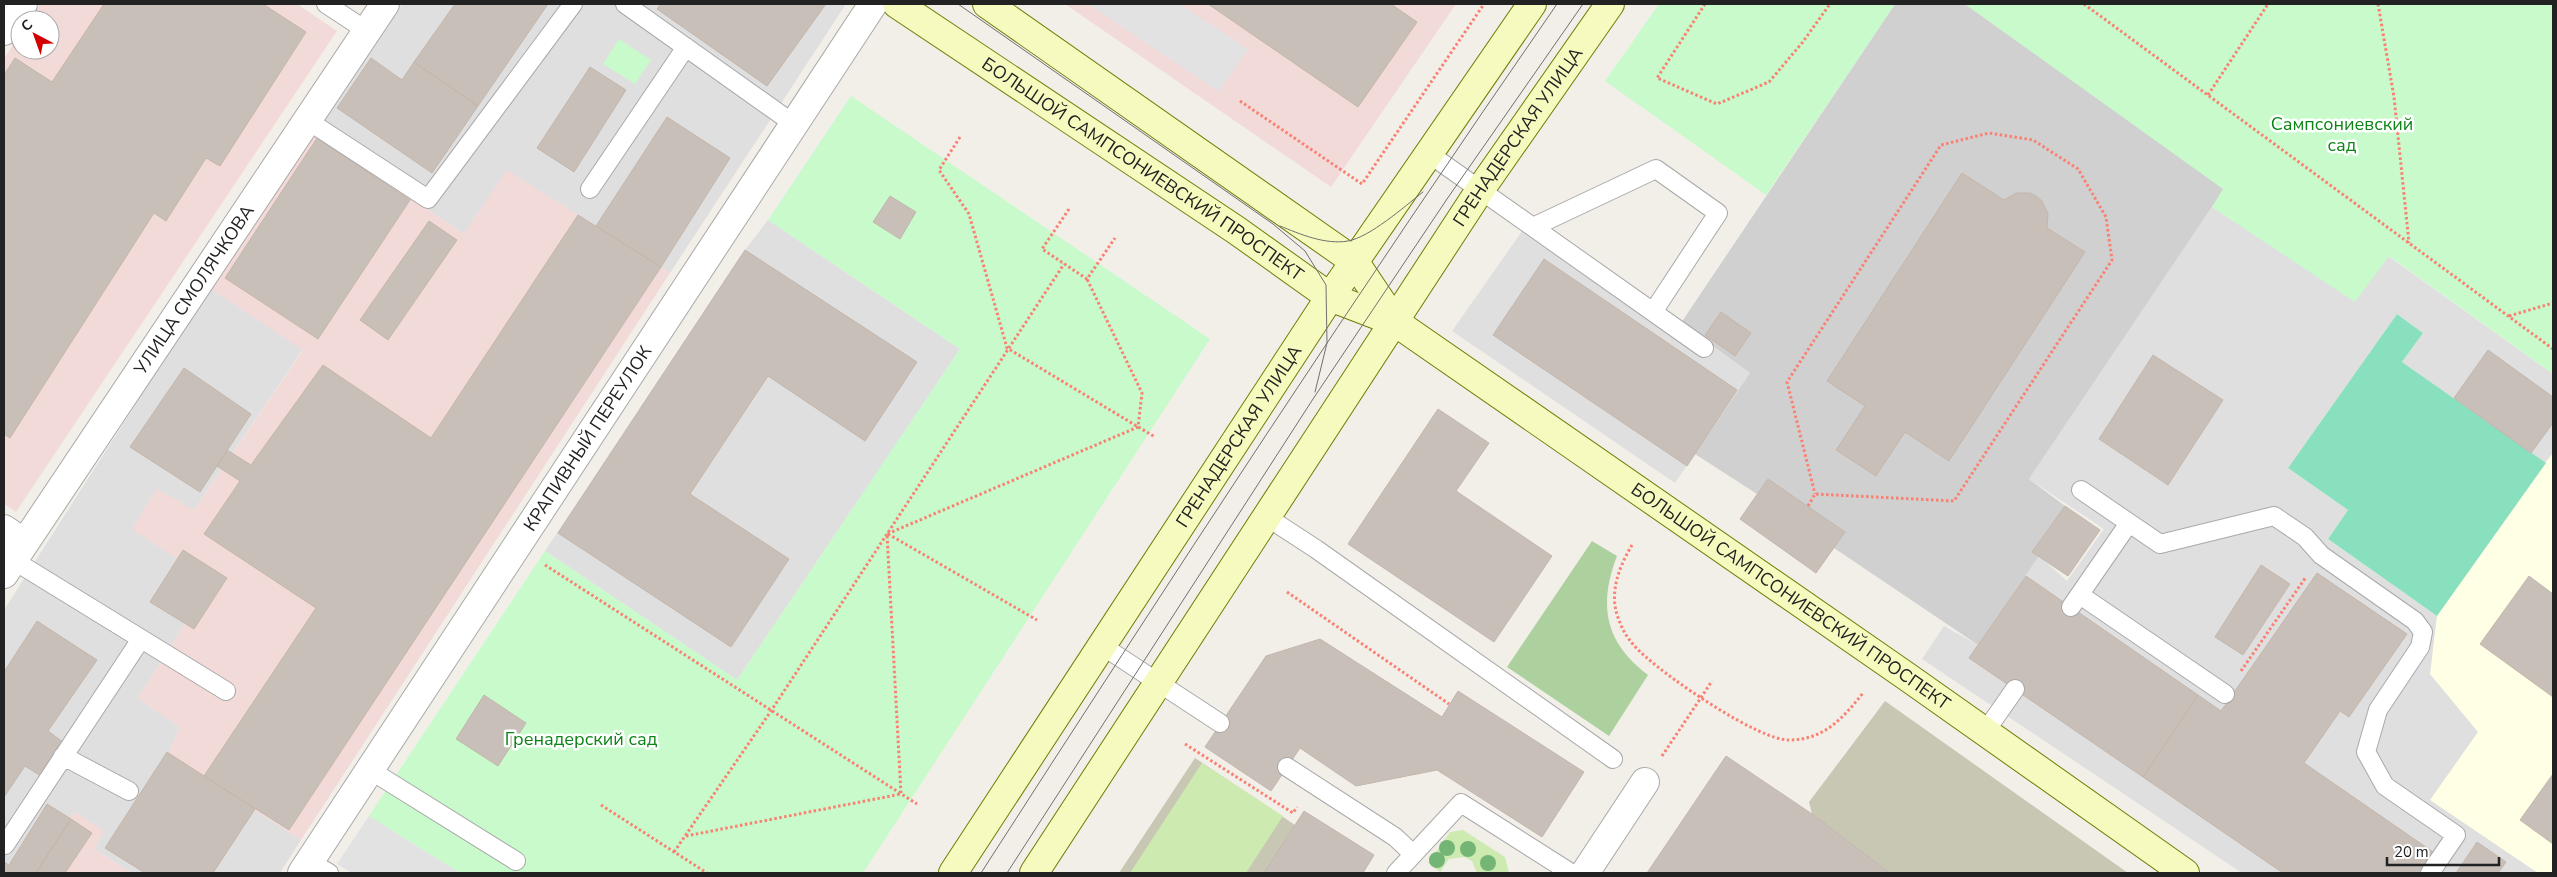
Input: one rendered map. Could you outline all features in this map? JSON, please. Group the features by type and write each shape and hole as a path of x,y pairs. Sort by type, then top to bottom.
{"street":[{"path":"4,32 23,4"},
{"name":"УЛИЦА СМОЛЯЧКОВА","path":"11,551 385,4"},
{"name":"КРАПИВНЫЙ ПЕРЕУЛОК","path":"314,869 370,770 873,4"},
{"name":"БОЛЬШОЙ САМПСОНИЕВСКИЙ ПРОСПЕКТ","path":"897,4 1236,230 1330,297 1394,322 2185,873"},
{"name":"БОЛЬШОЙ САМПСОНИЕВСКИЙ ПРОСПЕКТ","path":"987,4 1354,261 1394,322"},
{"name":"ГРЕНАДЕРСКАЯ УЛИЦА","path":"953,873 1330,297 1532,4"},
{"name":"ГРЕНАДЕРСКАЯ УЛИЦА","path":"1034,873 1480,190 1610,4"},
{"path":"1585,873 1645,782"}],"lane":[{"path":"326,4 367,31"},
{"path":"307,120 428,199 574,4"},
{"path":"625,4 794,124"},
{"path":"590,189 686,47"},
{"path":"1428,153 1704,348"},
{"path":"1533,227 1656,169 1718,213 1653,312"},
{"path":"2081,490 2160,544 2274,516 2305,538 2321,555 2415,621 2423,632 2420,646 2378,710 2366,752 2384,786 2456,835 2430,873"},
{"path":"1267,517 1316,549 1613,759"},
{"path":"2129,523 2076,601 2225,694"},
{"path":"11,551 141,639 226,691"},
{"path":"5,845 141,639"},
{"path":"1101,645 1220,723"},
{"path":"1985,732 2015,689"},
{"path":"63,756 129,792"},
{"path":"1287,767 1395,838 1412,853"},
{"path":"370,770 516,861"},
{"path":"1396,873 1412,853 1461,803 1571,873"}],"path":[{"path":"1240,101 1362,184 1484,4"},
{"path":"1705,4 1657,78 1717,104 1769,82 1802,43 1830,4"},
{"path":"2084,4 2553,349"},
{"path":"2089,8 2092,4"},
{"path":"2208,96 2268,4"},
{"path":"2378,4 2394,97 2409,243"},
{"path":"1808,506 1815,494 1787,382 1940,146 1989,133 2033,140 2078,169 2106,217 2112,260 1954,501 1815,494"},
{"path":"960,137 939,170 969,214 1007,348 1155,437"},
{"path":"1070,209 1042,249 1087,279 1142,393 1138,427"},
{"path":"1087,279 1115,238"},
{"path":"674,852 772,710 1007,348 1064,264"},
{"path":"2508,316 2553,302"},
{"path":"888,534 1138,427"},
{"path":"888,534 1037,620"},
{"path":"888,534 901,794"},
{"path":"1632,545 1617,575 1615,599 1618,619 1628,638 1646,657 1754,731 1789,740 1805,738 1832,727 1842,720 1863,693"},
{"path":"517,547 916,804"},
{"path":"2225,694 2321,555"},
{"path":"1286,592 1450,704"},
{"path":"1645,782 1712,681"},
{"path":"1185,744 1293,813 1313,784"},
{"path":"686,836 901,794"},
{"path":"601,805 707,873"}],"shaded area":[{"path":"40,4 297,4 337,31 16,512 4,504 4,59 10,50 10,60 60,60 60,10 36,10"},
{"path":"402,4 846,4 670,273 507,171 464,234 314,133"},
{"path":"1065,4 1456,4 1331,187"},
{"path":"1088,4 1180,4 1248,49 1219,92"},
{"path":"1895,4 1965,4 2224,189 2029,479 2065,506 2033,552 2039,556 1978,645 1834,548 1816,573 1740,519 1757,494 1695,454 1750,373 1681,323"},
{"path":"314,133 464,234 507,170 670,273 301,840 168,754 180,727 138,698 185,624 177,559 132,529 157,489 194,510 303,350 210,288"},
{"path":"2212,207 2355,301 2388,256 2553,374 2553,873 2242,873 1922,659 1944,626 1978,645 2039,556 2067,581 2104,529 2029,479"},
{"path":"1532,217 1750,373 1675,483 1452,331"},
{"path":"768,220 960,349 737,680 545,551 745,250"},
{"path":"210,288 303,349 194,510 178,559 185,624 138,698 180,727 168,754 301,840 280,873 132,873 94,849 75,812 36,873 4,873 4,610"},
{"path":"2397,314 2423,333 2402,362 2545,463 2553,453 2553,873 2538,873 2430,800 2478,732 2430,674 2437,616 2328,539 2348,510 2288,468"},
{"path":"1885,701 2128,873 1890,873 1812,814 1809,802"},
{"path":"1195,758 1295,825 1265,873 1119,873"},
{"path":"75,812 105,831 94,849 132,873 36,873"},
{"path":"369,816 460,873 352,873 337,864"}],"green space":[{"path":"1659,4 1895,4 1766,195 1605,81"},
{"name":"Сампсониевский сад","path":"1965,4 2553,4 2553,374 2389,256 2355,302 2212,207 2223,189"},
{"path":"619,39 651,60 635,84 603,64"},
{"name":"Гренадерский сад","path":"851,96 1210,339 863,873 460,873 369,816 545,551 737,680 960,349 768,220"},
{"path":"2397,314 2423,333 2402,362 2546,463 2437,616 2328,539 2348,510 2288,468"},
{"path":"1592,541 1617,556 1608,591 1607,607 1609,622 1622,650 1648,675 1609,736 1507,667"},
{"path":"1202,763 1283,816 1246,873 1130,873"},
{"path":"1463,830 1505,857 1509,873 1477,873 1472,861 1464,857 1449,859 1440,872 1428,863 1450,832"}],"building":[{"path":"104,4 263,4 306,32 220,166 206,158 166,221 154,213 10,438 4,434 4,75 14,60 18,60 52,82"},
{"path":"455,4 548,4 478,106 414,62"},
{"path":"661,4 826,4 767,86 657,9"},
{"path":"1208,4 1391,4 1417,22 1358,107"},
{"path":"371,58 402,80 414,62 478,106 432,173 337,108"},
{"path":"590,67 626,90 574,172 537,148"},
{"path":"667,117 730,158 661,267 596,226"},
{"path":"317,138 410,200 318,339 225,278"},
{"path":"1962,173 2004,200 2016,193 2030,193 2036,196 2042,201 2048,214 2047,228 2085,252 1949,461 1905,432 1876,476 1836,450 1865,406 1827,381"},
{"path":"890,196 916,212 900,239 873,222"},
{"path":"578,215 661,267 289,830 204,776 316,608 204,534 240,481 217,466 227,450 251,465 323,365 431,438"},
{"path":"429,221 457,240 388,340 360,320"},
{"path":"745,250 917,362 865,441 768,376 690,494 789,559 731,647 558,533"},
{"path":"1544,259 1737,390 1687,466 1493,335"},
{"path":"1721,312 1751,333 1735,356 1705,335"},
{"path":"2488,350 2553,397 2553,423 2531,453 2454,398"},
{"path":"2153,355 2223,400 2168,485 2099,439"},
{"path":"184,368 251,414 200,492 130,447"},
{"path":"1438,409 1489,443 1456,491 1552,556 1494,642 1348,544"},
{"path":"1768,479 1845,532 1816,573 1740,519"},
{"path":"2065,506 2100,530 2068,576 2032,552"},
{"path":"183,550 227,578 194,629 150,602"},
{"path":"2261,565 2290,584 2243,655 2215,637"},
{"path":"2317,573 2407,634 2349,717 2340,711 2304,763 2433,852 2418,873 2283,873 2143,777 2198,695 2221,711"},
{"path":"2026,576 2198,695 2143,777 1969,658"},
{"path":"2529,576 2553,594 2553,697 2480,644"},
{"path":"37,621 97,660 48,731 67,745 44,778 25,766 4,797 4,672"},
{"path":"1320,639 1442,717 1458,691 1584,772 1542,837 1437,770 1356,786 1300,748 1271,791 1205,747 1266,656"},
{"path":"484,695 526,723 498,766 456,739"},
{"path":"167,752 255,809 213,873 145,873 105,848"},
{"path":"1726,756 1812,814 1890,873 1647,873"},
{"path":"2553,774 2553,844 2520,820"},
{"path":"47,804 71,819 36,873 4,873 4,862 9,865"},
{"path":"1304,811 1374,855 1363,873 1264,873"},
{"path":"71,819 92,833 65,873 36,873"},
{"path":"2477,842 2506,862 2498,873 2456,873"}],"tram line":[{"path":"958,4 1273,224 1305,251 1326,285 1327,343 1315,392"},
{"path":"981,873 1265,436 1557,4"},
{"path":"1007,873 1313,399 1447,199 1583,4"},
{"path":"1280,226 1322,240 1348,241 1376,228 1423,192"}]}
